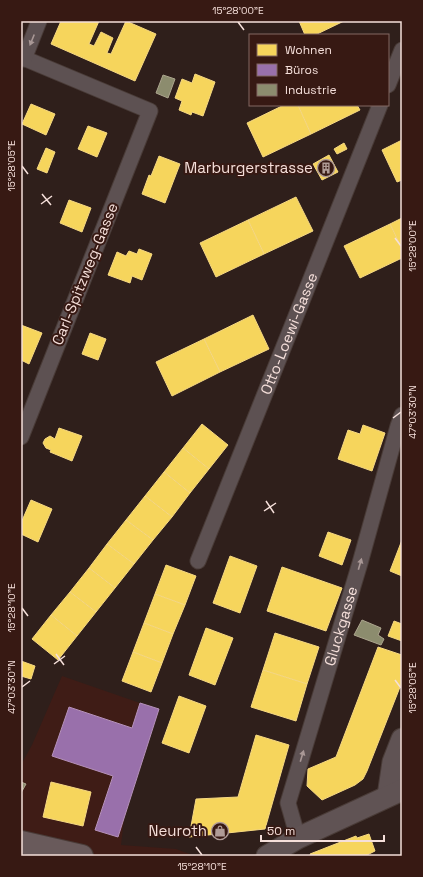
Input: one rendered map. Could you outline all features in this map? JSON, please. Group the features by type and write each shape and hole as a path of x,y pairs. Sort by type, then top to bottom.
{"main road":[{"path":"267,856 298,838 395,793 393,762 402,739"},
{"path":"21,842 82,856"}],"street":[{"path":"23,58 39,21"},
{"path":"389,82 402,50"},
{"name":"Carl-Spitzweg-Gasse","path":"21,436 150,111 23,58"},
{"name":"Otto-Loewi-Gasse","path":"198,561 380,106"},
{"name":"Gluckgasse","path":"298,838 288,803 360,563 402,415"}],"shaded area":[{"path":"62,676 140,703 121,845 176,849 195,856 21,856 21,765 32,745"}],"building: Wohnen":[{"path":"61,21 99,21 89,44 94,46 101,32 113,38 107,53 111,54 126,21 156,34 135,81 51,44"},
{"path":"299,21 344,21 317,34 305,34"},
{"path":"195,74 215,82 203,116 192,112 191,115 179,110 182,101 175,98 182,79 192,83"},
{"path":"31,104 55,114 46,135 22,124"},
{"path":"282,106 298,106 311,134 263,157 247,123"},
{"path":"298,106 358,106 360,110 311,134"},
{"path":"88,126 107,133 97,157 78,149"},
{"path":"402,140 402,180 397,182 382,150"},
{"path":"344,143 347,149 337,154 334,149"},
{"path":"46,148 55,152 47,173 37,169"},
{"name":"Marburgerstrasse","path":"329,155 338,172 322,180 313,164"},
{"path":"159,156 180,164 165,203 142,194 149,175 151,176"},
{"path":"296,197 313,231 264,254 248,220"},
{"path":"69,200 91,208 82,232 60,223"},
{"path":"402,218 402,249 390,224"},
{"path":"248,220 264,254 216,277 200,243"},
{"path":"390,224 402,249 402,258 360,278 344,246"},
{"path":"139,249 152,254 142,280 132,276 130,283 108,275 117,252 126,256 129,251 137,254"},
{"path":"253,315 269,349 220,372 204,339"},
{"path":"21,325 42,333 29,364 21,360"},
{"path":"90,333 106,339 98,360 82,354"},
{"path":"204,339 220,372 172,396 156,362"},
{"path":"202,424 228,445 209,469 183,448"},
{"path":"363,425 385,433 372,471 338,459 348,430 360,434"},
{"path":"59,428 82,436 72,461 50,452 51,450 46,448 43,443 45,439 50,436 55,439"},
{"path":"183,448 209,469 190,493 164,472"},
{"path":"164,472 190,493 172,517 145,496"},
{"path":"145,496 172,517 153,540 126,520"},
{"path":"31,500 52,509 38,542 21,534 21,523"},
{"path":"126,520 153,540 134,564 107,544"},
{"path":"328,532 351,540 342,565 319,556"},
{"path":"402,540 402,576 390,571"},
{"path":"107,544 134,564 115,588 89,568"},
{"path":"230,556 257,566 240,613 213,603"},
{"path":"166,565 196,576 185,605 155,594"},
{"path":"282,567 342,588 326,631 267,611"},
{"path":"89,568 115,588 96,612 70,592"},
{"path":"70,592 96,612 77,636 51,615"},
{"path":"155,594 185,605 173,634 144,623"},
{"path":"51,615 77,636 58,660 32,639"},
{"path":"394,621 402,624 402,641 388,636"},
{"path":"144,623 173,634 162,663 133,652"},
{"path":"206,628 233,638 215,685 189,675"},
{"path":"275,633 319,647 307,684 263,670"},
{"path":"378,647 402,655 402,682 363,779 355,785 322,800 307,786 308,769 336,757"},
{"path":"133,652 162,663 151,692 122,681"},
{"path":"21,661 35,666 31,679 21,676"},
{"path":"263,670 307,684 296,721 251,707"},
{"path":"179,696 206,706 189,753 162,743"},
{"path":"256,735 289,745 265,829 189,837 196,799 238,797"},
{"path":"51,782 91,792 83,826 43,817"},
{"path":"369,834 375,851 365,856 311,856 310,854 356,836 357,838"}],"building: Büros":[{"path":"140,703 159,709 118,837 95,830 113,776 52,756 69,707 132,728"}],"building: Industrie":[{"path":"163,75 175,79 168,98 156,93"},
{"path":"362,620 381,628 378,635 384,639 381,645 354,635"},
{"path":"21,782 26,784 21,793"}],"place":[{"name":"Marburgerstrasse","path":"326,168"},
{"name":"Neuroth","path":"220,831"}]}
